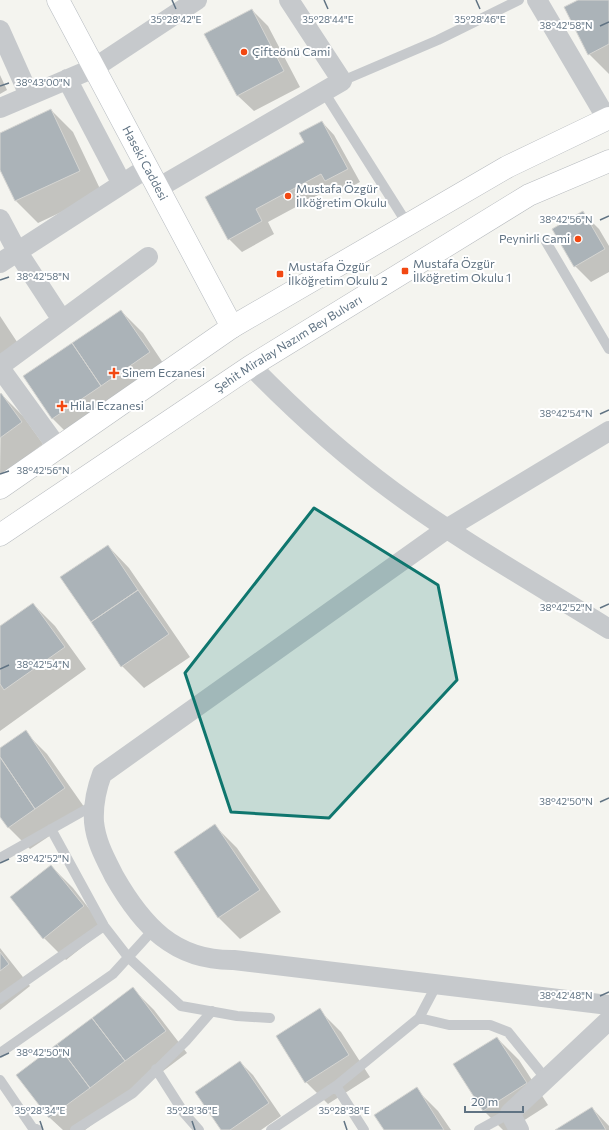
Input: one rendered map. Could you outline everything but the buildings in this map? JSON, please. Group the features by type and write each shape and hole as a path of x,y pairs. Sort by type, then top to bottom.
{"main road":[{"name":"Haseki Caddesi","path":"58,0 232,327"},
{"path":"0,488 232,327 507,167 608,118"},
{"name":"Şehit Miralay Nazım Bey Bulvarı","path":"0,536 251,366 529,195 609,161"}],"street":[{"path":"0,108 94,68 196,0"},
{"path":"158,188 342,81 289,0"},
{"path":"537,0 608,118"},
{"path":"0,30 29,95"},
{"path":"67,79 122,184"},
{"path":"0,263 147,168"},
{"path":"0,219 17,252 62,320"},
{"path":"58,448 0,367 148,257"},
{"path":"251,366 286,401 333,444 395,493 609,629"},
{"path":"609,431 448,528 102,774 94,805 94,822 101,851 134,909 153,930 182,950 204,958 609,1005"},
{"path":"515,1121 546,1079 609,1020"}],"lane":[{"path":"342,81 438,40 519,0"},
{"path":"324,92 408,225"},
{"path":"545,240 609,349"},
{"path":"0,858 94,805"},
{"path":"51,829 104,926 128,957 180,1006 237,1016 270,1018"},
{"path":"0,999 104,926"},
{"path":"0,1053 113,974 153,930"},
{"path":"271,1130 336,1086 419,1018 437,984"},
{"path":"75,1130 133,1093 186,1041 212,1011"},
{"path":"419,1018 449,1025 490,1026 508,1032 546,1079"},
{"path":"156,1069 184,1113 199,1130"},
{"path":"0,1080 32,1127 38,1130"},
{"path":"336,1086 364,1130"},
{"path":"479,1130 515,1121"}],"highlighted area":[{"path":"314,508 438,585 457,680 329,818 231,812 185,673"}],"place":[{"name":"Çifteönü Cami","path":"244,52"},
{"name":"Mustafa Özgür İlköğretim Okulu","path":"288,196"},
{"name":"Peynirli Cami","path":"578,239"},
{"name":"Mustafa Özgür İlköğretim Okulu 1","path":"405,271"},
{"name":"Mustafa Özgür İlköğretim Okulu 2","path":"280,274"},
{"name":"Sinem Eczanesi","path":"114,373"},
{"name":"Hilal Eczanesi","path":"62,406"}]}
